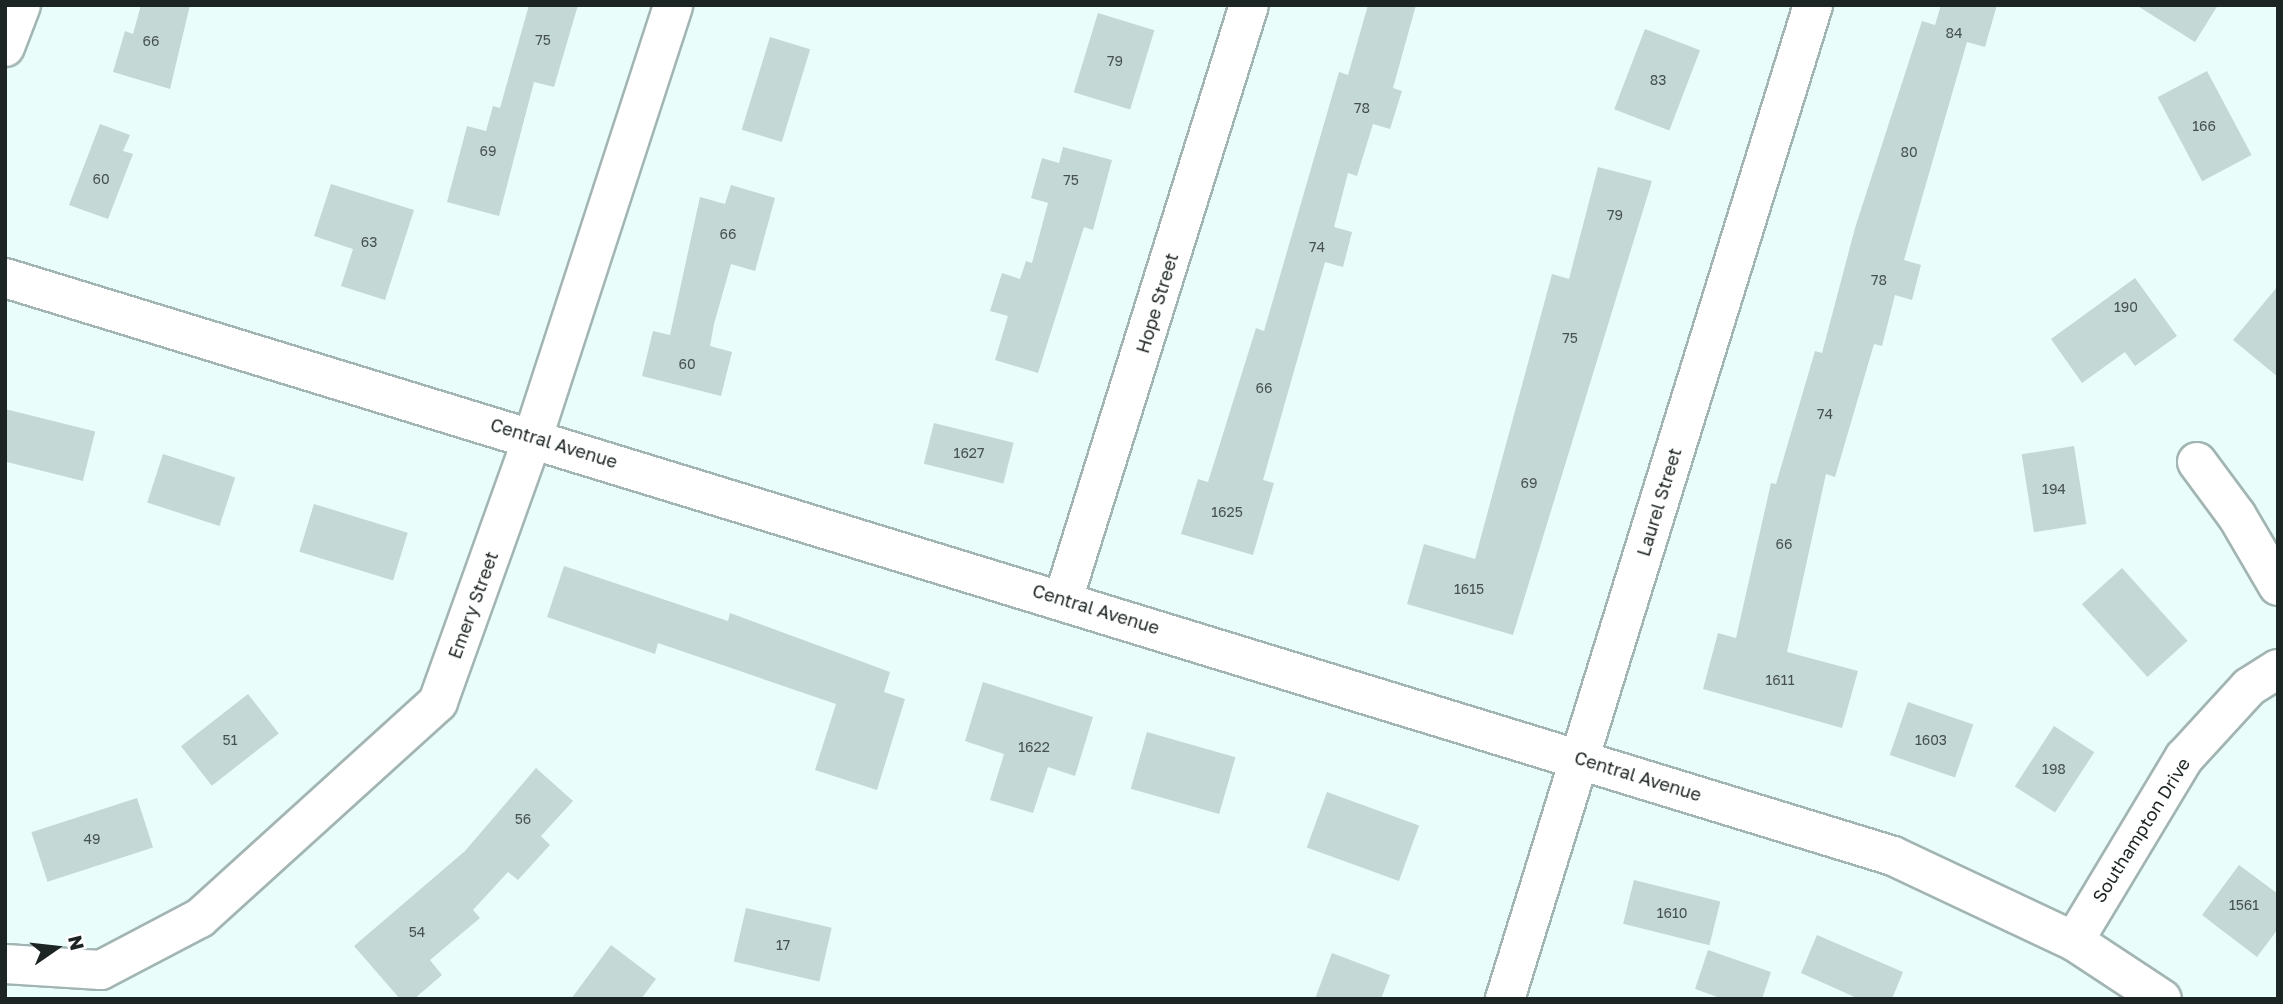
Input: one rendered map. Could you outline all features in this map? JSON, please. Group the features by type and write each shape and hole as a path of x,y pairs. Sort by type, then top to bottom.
{"street":[{"path":"5,47 21,5"},
{"name":"Emery Street","path":"5,964 102,971 200,918 438,702 533,437 673,5"},
{"name":"Hope Street","path":"1063,600 1250,5"},
{"name":"Laurel Street","path":"1505,999 1813,5"},
{"name":"Central Avenue","path":"5,278 533,437 1893,856 2074,941 2162,999"},
{"path":"2197,462 2237,516 2278,586"},
{"name":"Southampton Drive","path":"2074,941 2184,758 2249,687 2278,669"}],"building":[{"path":"141,5 190,5 170,89 113,72 125,31 133,34"},
{"path":"529,5 578,5 554,87 534,82 499,216 447,202 467,126 486,131 493,106 500,108"},
{"path":"1368,5 1416,5 1393,88 1402,91 1390,129 1373,124 1357,176 1348,173 1334,227 1352,232 1343,267 1325,262 1263,480 1274,483 1253,555 1181,534 1198,479 1208,482 1256,328 1264,331 1339,72 1348,75"},
{"path":"1941,5 1997,5 1985,47 1967,42 1904,260 1921,265 1912,300 1895,295 1882,346 1874,344 1835,477 1826,474 1787,652 1858,671 1842,728 1703,689 1718,633 1736,638 1771,483 1776,484 1815,351 1822,353 1855,228 1922,21 1935,25"},
{"path":"2136,5 2218,5 2195,42"},
{"path":"1098,13 1154,30 1130,110 1074,92"},
{"path":"1645,29 1700,50 1669,130 1614,109"},
{"path":"770,37 810,49 782,142 742,130"},
{"path":"2207,71 2252,155 2202,181 2158,97"},
{"path":"100,124 130,135 123,151 133,154 108,219 69,205"},
{"path":"1063,147 1112,160 1093,230 1084,227 1038,373 995,360 1008,316 990,311 1002,273 1020,279 1026,261 1032,263 1048,203 1031,198 1042,158 1059,163"},
{"path":"1598,167 1652,181 1513,635 1407,604 1424,544 1475,559 1552,274 1569,279"},
{"path":"331,184 414,210 385,300 341,286 353,249 314,236"},
{"path":"731,185 775,198 755,271 731,264 714,324 710,346 732,352 721,396 642,376 653,331 670,335 700,197 725,204"},
{"path":"2135,278 2177,336 2135,366 2125,352 2082,383 2051,339"},
{"path":"2278,286 2278,377 2233,340"},
{"path":"5,409 95,431 83,481 5,462"},
{"path":"934,423 1014,443 1003,484 924,464"},
{"path":"2074,446 2086,524 2034,532 2022,454"},
{"path":"163,454 235,477 220,526 147,503"},
{"path":"314,504 408,533 393,580 299,552"},
{"path":"564,566 728,621 730,613 890,672 884,692 905,699 877,790 815,770 836,704 658,643 655,654 547,617"},
{"path":"2122,568 2188,641 2147,677 2082,604"},
{"path":"983,682 1093,717 1075,776 1048,767 1033,813 990,800 1004,754 965,741"},
{"path":"248,694 279,733 212,786 181,746"},
{"path":"1908,702 1973,724 1955,777 1890,755"},
{"path":"2054,726 2094,752 2055,813 2015,786"},
{"path":"1147,732 1235,757 1219,814 1131,789"},
{"path":"536,768 573,801 541,836 550,845 518,880 508,872 473,910 480,918 430,960 442,975 414,999 400,999 354,946 465,851"},
{"path":"1327,792 1419,826 1399,881 1307,847"},
{"path":"137,798 153,847 48,882 31,832"},
{"path":"2239,865 2278,894 2278,929 2257,957 2202,915"},
{"path":"1634,880 1720,902 1709,945 1623,924"},
{"path":"746,908 832,928 819,981 734,962"},
{"path":"1817,935 1903,972 1892,999 1859,999 1801,973"},
{"path":"611,945 656,979 641,999 571,999"},
{"path":"1708,950 1771,972 1762,999 1723,999 1695,989"},
{"path":"1332,953 1390,975 1381,999 1315,999"}]}
